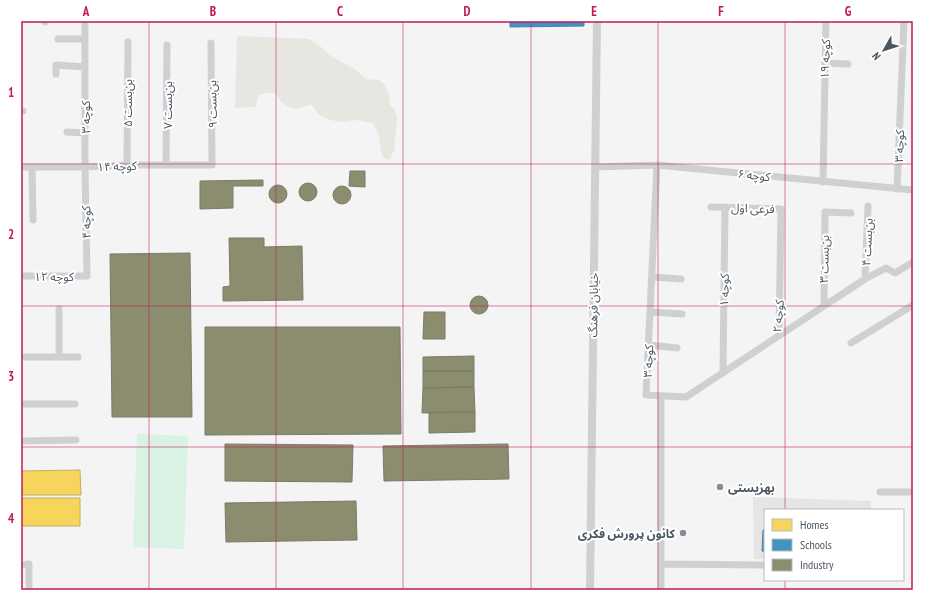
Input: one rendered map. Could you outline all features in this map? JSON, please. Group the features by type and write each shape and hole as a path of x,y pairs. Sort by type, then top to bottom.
{"street":[{"path":"56,74 56,65 85,67 85,21"},
{"name":"خیابان فرهنگ","path":"590,590 596,21"},
{"name":"کوچه ۱۹","path":"823,182 824,63 826,21"},
{"name":"کوچه ۳","path":"897,189 904,21"},
{"path":"58,39 86,39"},
{"name":"بن‌بست ۵","path":"127,165 128,42"},
{"name":"بن‌بست ۹","path":"211,43 212,165"},
{"name":"بن‌بست ۷","path":"166,165 167,45"},
{"path":"824,63 848,64"},
{"name":"کوچه ۳","path":"84,167 85,67"},
{"path":"67,132 85,133"},
{"name":"کوچه ۱۴","path":"21,167 212,165"},
{"path":"657,165 650,312 682,314"},
{"name":"کوچه ۶","path":"595,167 657,165 913,190"},
{"path":"32,167 33,220"},
{"name":"کوچه ۴","path":"84,167 87,276"},
{"name":"بن‌بست ۴","path":"865,279 868,206"},
{"name":"فرعی اول","path":"711,207 781,209"},
{"name":"کوچه ۱","path":"723,373 725,207"},
{"name":"کوچه ۲","path":"660,396 686,397 779,336 781,209"},
{"name":"بن‌بست ۳","path":"824,306 825,212 851,213"},
{"path":"779,336 865,279 886,268 895,272 913,262"},
{"name":"کوچه ۱۲","path":"21,276 87,276"},
{"path":"652,277 682,278"},
{"path":"851,343 913,305"},
{"path":"59,309 59,357"},
{"name":"کوچه ۳","path":"650,312 646,395 660,396"},
{"path":"648,345 677,348"},
{"path":"21,357 78,357"},
{"path":"660,396 661,590"},
{"path":"21,404 74,404"},
{"path":"21,441 76,440"},
{"path":"880,492 913,492"},
{"path":"21,565 28,564 29,586"},
{"path":"661,564 764,565"}],"shaded area":[{"path":"753,497 871,501 871,509 764,509 764,559 754,559"}],"green space":[{"path":"137,434 188,436 184,549 133,547"}],"sand":[{"path":"237,36 309,39 320,46 328,54 356,70 366,79 379,80 384,84 390,97 389,104 395,110 397,119 394,151 389,160 382,157 379,135 373,123 356,120 343,122 330,120 318,114 312,105 295,109 292,108 281,102 274,93 259,95 255,107 235,108"}],"building: Homes":[{"path":"80,470 81,495 21,495 21,471"},
{"path":"21,498 80,498 80,526 21,526"}],"building: Schools":[{"path":"510,21 584,21 584,26 510,27"},
{"path":"763,530 764,530 764,552 762,551"}],"building: Industry":[{"path":"350,171 365,171 365,187 349,186"},
{"path":"263,180 263,186 233,186 233,208 200,209 200,181"},
{"path":"308,183 314,186 317,192 314,198 308,201 302,198 299,192 302,186"},
{"path":"278,185 284,188 287,194 284,200 278,203 272,200 269,194 272,188"},
{"path":"342,186 348,189 351,195 348,201 342,204 336,201 333,195 336,189"},
{"path":"229,238 264,238 264,247 302,246 303,300 223,301 223,287 230,286"},
{"path":"190,253 192,417 112,417 110,254"},
{"path":"479,296 485,299 488,305 485,311 479,314 473,311 470,305 473,299"},
{"path":"424,312 445,312 445,339 423,339"},
{"path":"205,327 400,327 401,434 205,435"},
{"path":"474,356 474,371 423,371 423,357"},
{"path":"423,371 474,371 474,387 423,388"},
{"path":"474,387 475,412 422,413 423,388"},
{"path":"429,412 475,412 475,432 429,433"},
{"path":"225,444 353,445 352,482 225,481"},
{"path":"508,444 509,479 384,481 383,446"},
{"path":"356,501 357,540 226,542 225,503"}],"place":[{"name":"بهزیستی","path":"720,487"},
{"name":"کانون پرورش فکری","path":"683,533"}]}
